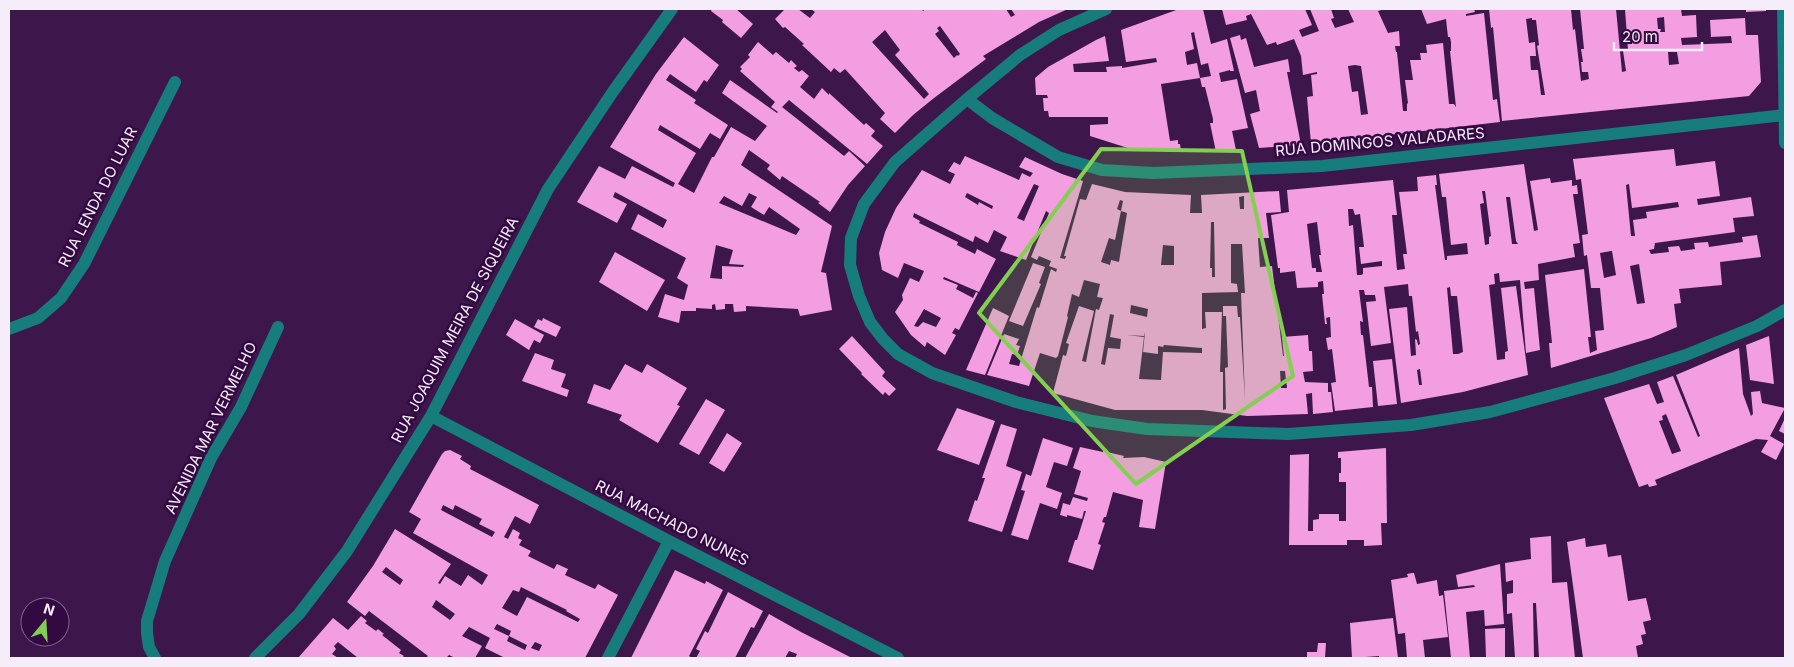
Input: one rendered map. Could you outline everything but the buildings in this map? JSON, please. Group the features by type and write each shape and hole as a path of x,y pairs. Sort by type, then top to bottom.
{"street":[{"name":"RUA JOAQUIM MEIRA DE SIQUEIRA","path":"255,658 299,614 347,551 431,416 548,189 612,93 672,9"},
{"path":"1106,9 1059,30 1020,55 894,162 864,204 851,238 850,265 858,296 870,322 883,339 898,354 932,373 1016,402 1092,421 1147,429 1288,434 1411,424 1490,412 1615,378 1686,355 1757,326 1785,310"},
{"path":"1783,9 1785,143"},
{"name":"RUA LENDA DO LUAR","path":"9,329 38,318 61,298 84,264 175,82"},
{"name":"RUA DOMINGOS VALADARES","path":"967,99 1000,123 1058,157 1102,170 1153,173 1322,166 1784,115"},
{"name":"AVENIDA MAR VERMELHO","path":"155,658 149,647 148,621 165,561 211,458 241,407 278,327"},
{"name":"RUA MACHADO NUNES","path":"431,416 898,658"},
{"path":"608,658 669,541"}],"highlighted area":[{"path":"1101,149 1242,151 1293,376 1136,484 979,313"}]}
